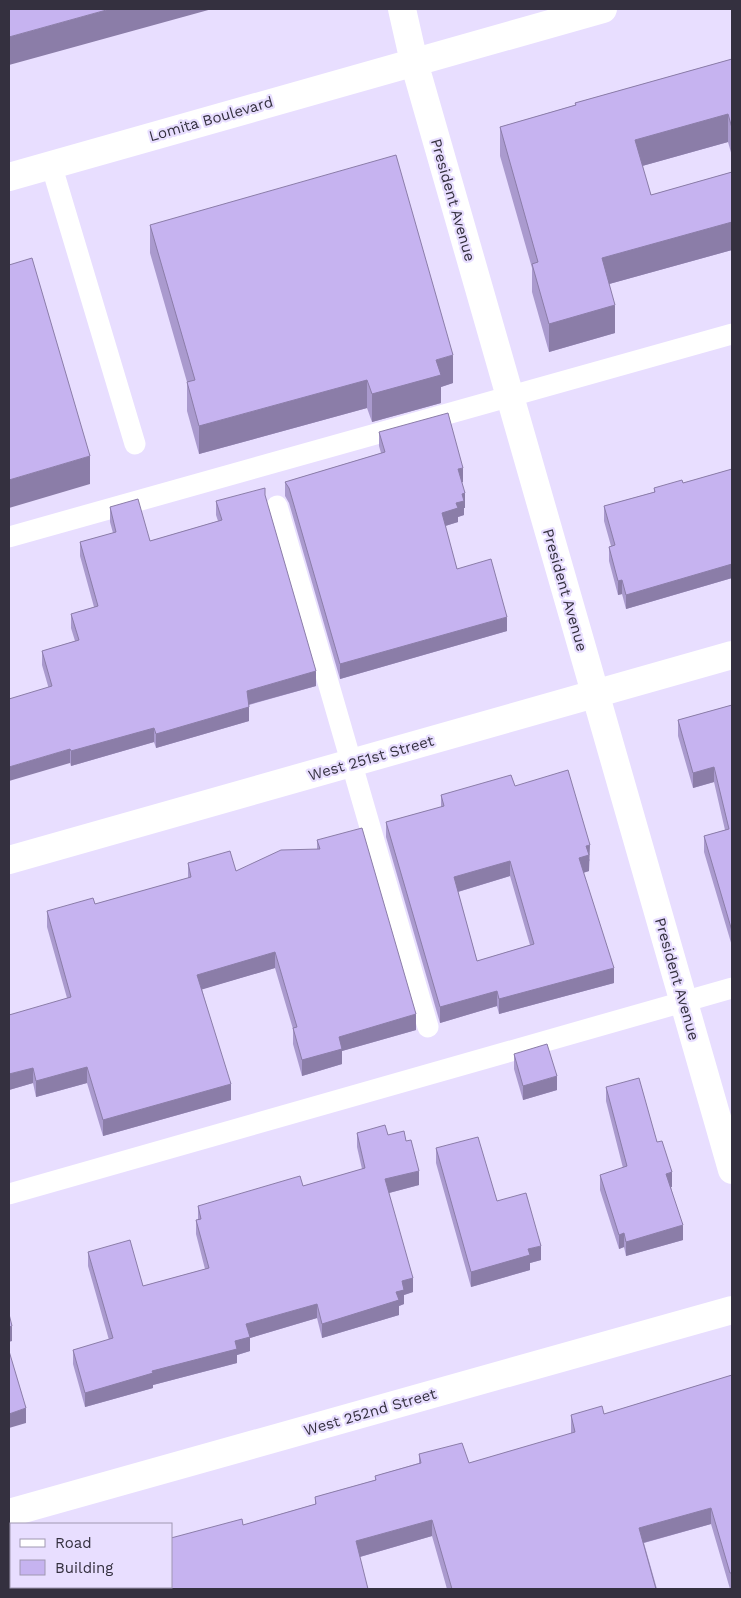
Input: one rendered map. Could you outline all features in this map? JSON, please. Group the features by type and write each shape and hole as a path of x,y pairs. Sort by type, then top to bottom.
{"street":[{"name":"President Avenue","path":"402,9 414,62 732,1170"},
{"name":"Lomita Boulevard","path":"9,176 603,9"},
{"name":"West 251st Street","path":"9,860 732,655"},
{"name":"West 252nd Street","path":"9,1513 732,1310"}],"lane":[{"path":"51,164 136,444"},
{"path":"9,537 509,395 732,334"},
{"path":"277,506 428,1027"},
{"path":"9,1194 732,988"}],"building":[{"path":"9,9 110,9 9,37"},
{"path":"732,59 732,128 728,114 635,140 651,195 732,172 732,222 602,258 615,305 549,324 532,264 538,262 500,127 576,105 575,103"},
{"path":"396,155 453,355 436,360 441,375 372,394 367,380 199,426 187,382 195,380 150,225"},
{"path":"32,258 90,456 9,480 9,265"},
{"path":"448,413 463,468 458,469 465,493 462,494 464,501 456,503 458,508 442,513 457,569 491,559 507,617 340,664 289,488 285,482 385,452 379,432"},
{"path":"732,469 732,564 626,595 622,580 618,581 609,547 615,545 604,506 655,492 654,488 682,480 683,483"},
{"path":"265,488 265,495 316,671 247,691 249,707 156,734 154,728 71,751 70,749 9,767 9,699 52,686 42,651 79,640 71,614 98,606 80,542 116,532 110,507 138,499 150,541 222,520 216,501"},
{"path":"732,705 732,931 704,836 729,829 714,767 693,773 678,720"},
{"path":"568,770 590,845 586,846 589,855 579,858 614,968 499,999 497,991 440,1007 386,822 444,806 441,795 511,775 515,786","holes":["510,861 534,944 477,961 454,877"]},
{"path":"362,828 416,1014 339,1037 342,1049 302,1060 293,1028 297,1027 275,952 197,975 231,1084 103,1120 87,1067 36,1081 33,1068 9,1074 9,1015 71,997 47,911 93,898 95,904 191,877 188,863 230,851 236,871 281,850 320,849 317,840"},
{"path":"547,1044 557,1076 523,1086 514,1054"},
{"path":"639,1078 657,1142 662,1141 672,1172 666,1174 683,1225 626,1242 624,1233 619,1235 600,1175 627,1166 606,1087"},
{"path":"385,1125 388,1135 404,1131 406,1141 411,1140 419,1171 385,1179 413,1278 402,1281 404,1290 396,1292 399,1300 322,1324 317,1304 246,1324 250,1337 235,1341 237,1349 152,1371 153,1373 85,1393 73,1350 113,1338 88,1252 130,1240 143,1286 209,1268 196,1220 201,1219 198,1206 300,1176 303,1186 365,1168 357,1133"},
{"path":"478,1137 497,1201 526,1193 541,1246 528,1249 530,1255 471,1272 436,1148"},
{"path":"9,1314 12,1326 9,1327"},
{"path":"9,1351 26,1408 9,1414"},
{"path":"732,1375 732,1573 730,1573 711,1508 639,1528 656,1589 452,1589 432,1520 356,1541 368,1589 9,1589 172,1588 172,1538 242,1519 243,1525 316,1504 315,1497 376,1480 375,1476 421,1463 419,1454 462,1443 469,1463 575,1432 571,1415 602,1406 604,1414"}]}
